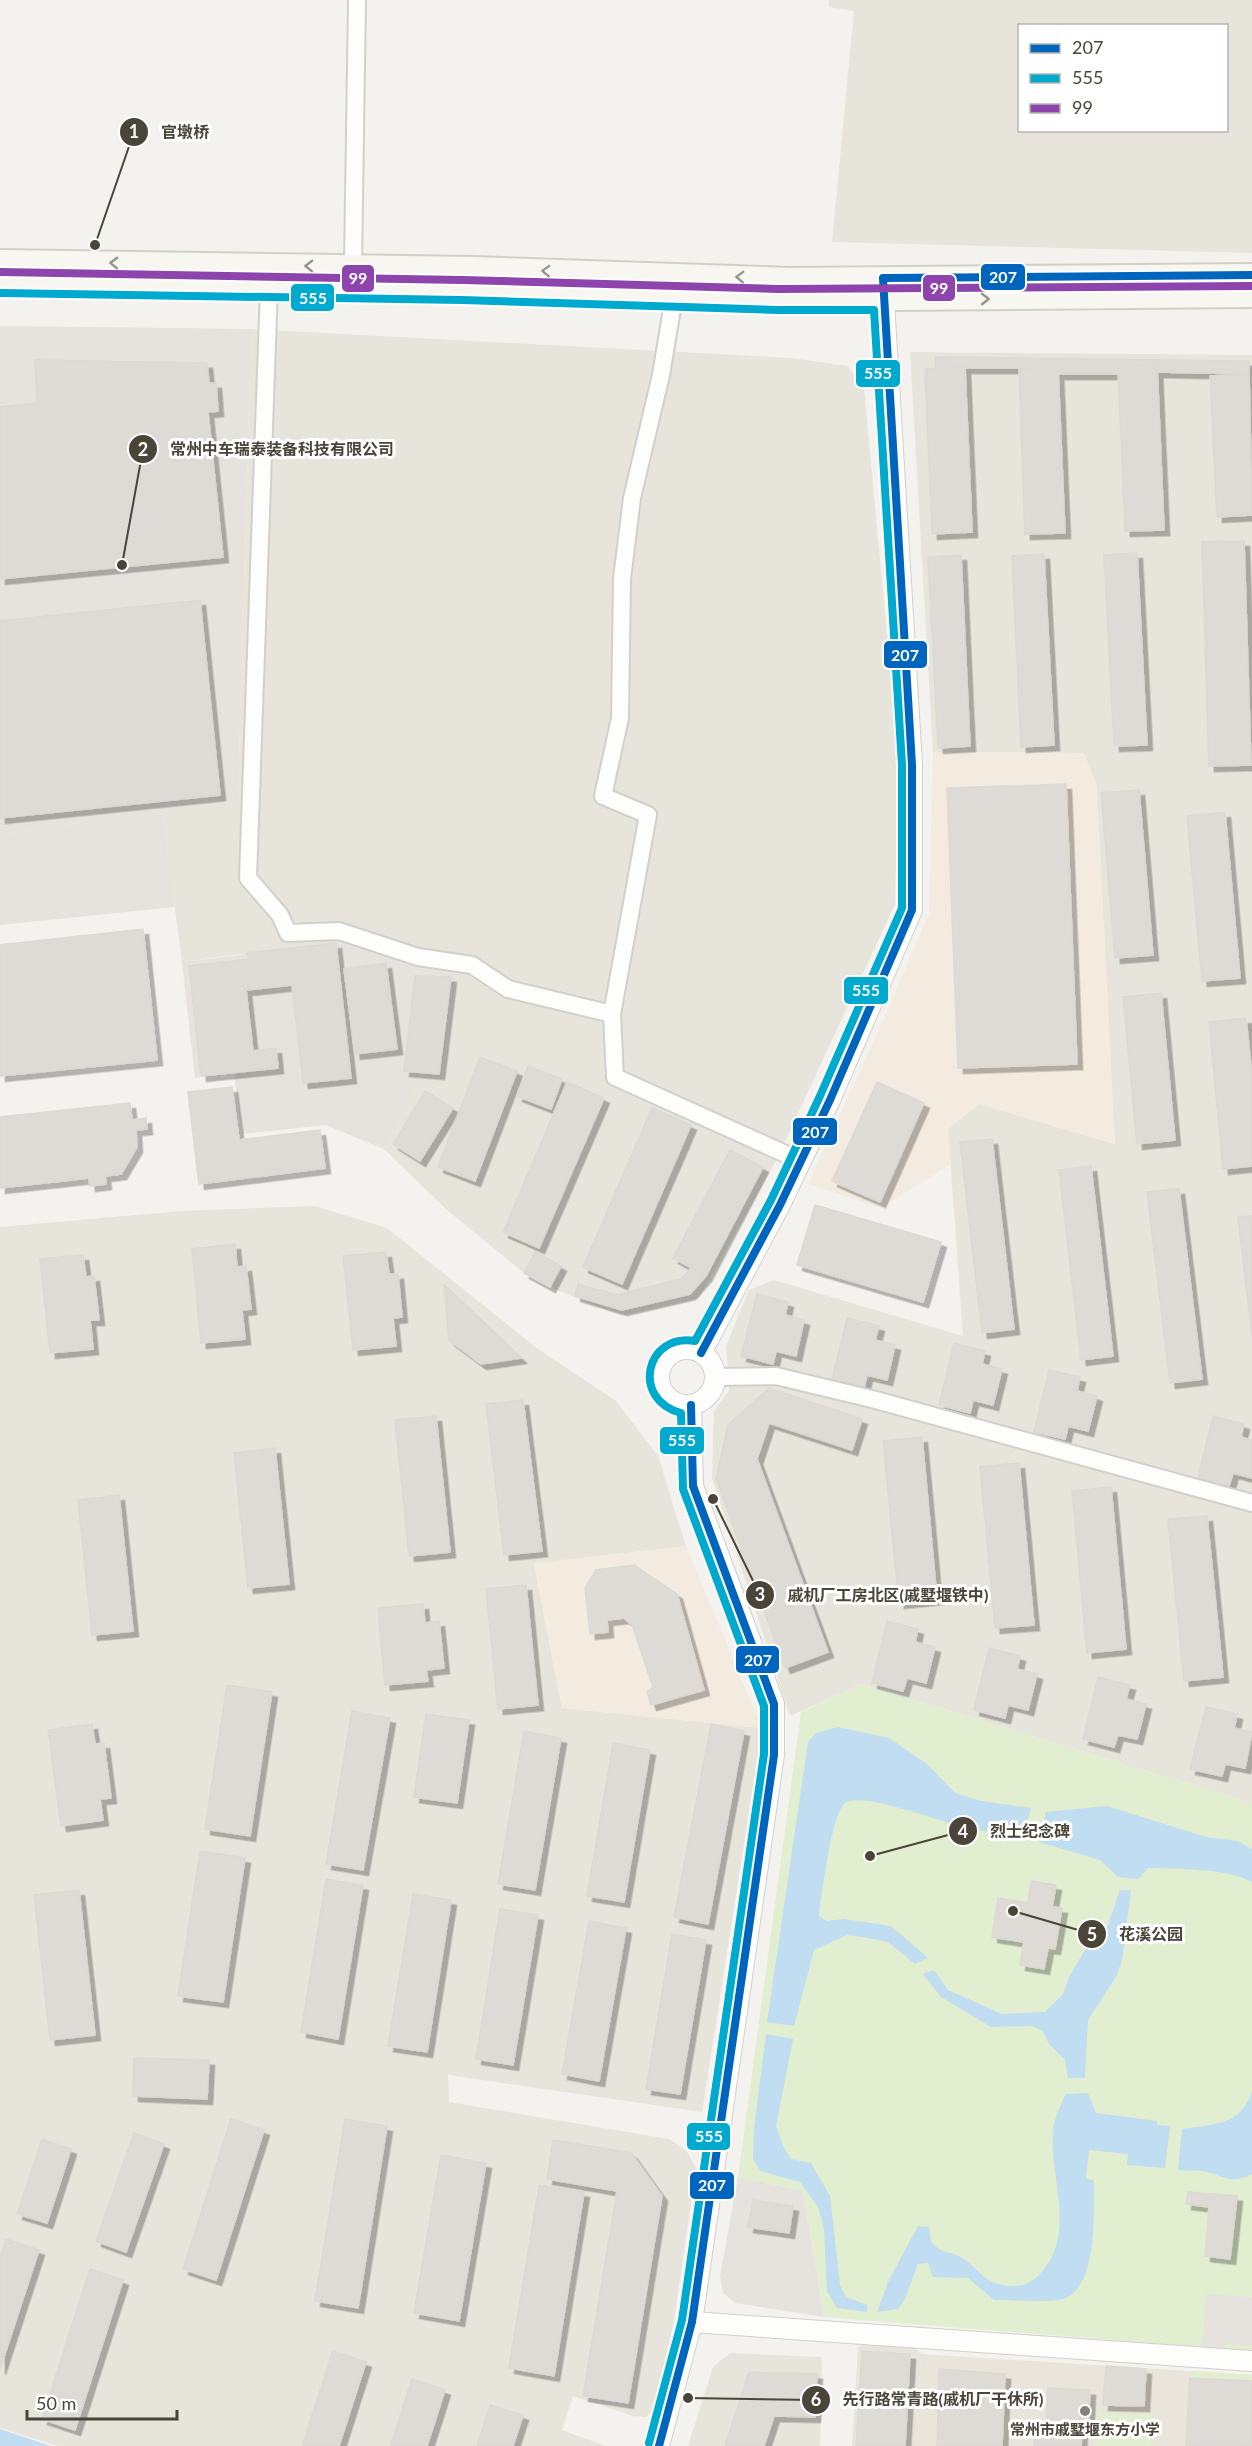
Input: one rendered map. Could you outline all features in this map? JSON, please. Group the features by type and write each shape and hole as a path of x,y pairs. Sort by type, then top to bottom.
{"main road":[{"path":"0,261 354,267 789,279 884,289 1252,296"},
{"path":"0,282 778,300 884,289 1252,275"}],"street":[{"path":"354,267 357,0"},
{"path":"269,287 248,878 280,915 288,933 339,931 418,957 472,965 508,989 612,1014"},
{"path":"701,1353 801,1161 912,910 912,765 884,289"},
{"path":"674,297 661,375 632,498 622,579 620,718 603,796 648,815 612,1014 615,1077 801,1161"},
{"path":"682,1350 701,1353 708,1359 715,1377 708,1396 691,1405 678,1404 668,1398 661,1388 659,1375 663,1364 671,1354 682,1350"},
{"path":"715,1377 776,1376 883,1401 1252,1503"},
{"path":"659,2446 692,2322 774,1745 774,1704 693,1485 691,1405"},
{"path":"692,2322 1252,2361"}],"shaded area":[{"path":"829,0 1252,0 1252,253 832,242 854,11 829,7"},
{"path":"0,326 251,329 238,800 0,835"},
{"path":"251,329 792,358 848,366 864,388 899,764 895,904 775,1163 699,1298 621,1316 550,1287 524,1273 447,1210 384,1149 421,1074 442,1078 457,974 418,968 337,941 182,962 162,811 238,800"},
{"path":"910,352 1252,355 1252,1803 862,1684 790,1716 712,1478 714,1411 729,1390 726,1346 749,1290 774,1280 963,1336 948,1129 979,1104 1115,1144 1084,753 933,752"},
{"path":"933,752 1084,753 1097,786 1115,1144 979,1104 948,1129 951,1164 881,1208 808,1184 929,914"},
{"path":"162,811 175,907 0,925 0,835"},
{"path":"337,941 418,968 457,974 442,1079 421,1074 384,1149 326,1125 242,1134 234,1072 195,1078 182,962 241,955 246,947"},
{"path":"315,1206 387,1228 538,1349 616,1401 658,1456 686,1546 534,1564 562,1708 762,1728 702,2112 448,2075 449,2102 669,2139 686,2150 696,2168 674,2321 655,2408 646,2417 633,2416 573,2396 562,2430 606,2446 58,2446 0,2428 0,1227 181,1211"},
{"path":"686,1546 762,1728 562,1708 534,1563"},
{"path":"738,2177 803,2191 824,2317 735,2303 723,2293 720,2276"},
{"path":"1206,2294 1252,2297 1252,2346 1226,2344 1225,2350 1202,2348"},
{"path":"865,2342 914,2346 921,2354 916,2446 852,2446 858,2348"},
{"path":"730,2353 822,2357 820,2446 688,2446 713,2367"},
{"name":"常州市戚墅堰东方小学","path":"921,2354 1252,2375 1252,2446 916,2446"}],"green space":[{"path":"862,1684 1252,1803 1252,2351 824,2317 803,2191 738,2177 801,1712"},
{"path":"1190,2371 1252,2375 1252,2381 1190,2378"},
{"path":"1098,2413 1153,2414 1151,2446 1096,2446"}],"water":[{"path":"838,1727 889,1738 927,1764 955,1793 981,1801 1031,1808 1023,1836 981,1831 884,1804 853,1801 844,1804 839,1812 831,1839 819,1916 827,1921 844,1919 891,1926 928,1958 915,1964 888,1942 847,1935 814,1950 794,2026 767,2022 808,1742 816,1733"},
{"path":"1107,1806 1206,1837 1237,1841 1252,1849 1252,1882 1242,1877 1216,1872 1148,1868 1138,1879 1118,1877 1100,1860 1039,1842 1046,1812"},
{"path":"1120,1890 1131,1890 1122,1960 1116,1977 1088,2020 1085,2078 1068,2078 1065,2060 1049,2044 1043,2031 1032,2026 991,2027 941,1997 923,1974 934,1970 948,1990 1002,2014 1045,2012 1063,1994 1069,1977 1089,1943 1104,1936"},
{"path":"766,2034 793,2039 776,2126 784,2148 791,2159 811,2163 830,2196 840,2285 846,2297 867,2305 867,2312 837,2308 827,2291 824,2228 818,2207 800,2182 760,2171 753,2159 754,2129"},
{"path":"1252,2091 1252,2174 1232,2179 1209,2172 1178,2170 1182,2129 1215,2124 1233,2117 1241,2111"},
{"path":"1088,2093 1096,2113 1157,2121 1157,2125 1170,2126 1165,2168 1127,2165 1128,2154 1089,2150 1086,2179 1094,2180 1092,2247 1083,2280 1075,2292 1057,2300 994,2300 968,2278 933,2277 928,2263 918,2264 905,2299 898,2309 877,2312 889,2280 918,2226 929,2227 931,2242 966,2261 995,2283 1019,2286 1030,2282 1040,2274 1051,2258 1060,2224 1053,2151 1056,2118 1066,2094"},
{"path":"0,2429 51,2446 0,2446"}],"building":[{"path":"935,357 1249,361 1249,374 1157,372 1157,364 1118,366 1118,374 1058,374 1058,368 936,368"},
{"path":"35,360 207,363 209,383 216,383 218,411 208,412 223,557 0,579 0,407 37,403"},
{"path":"1157,364 1164,530 1125,531 1118,366"},
{"path":"965,367 972,532 932,534 925,369"},
{"path":"1058,368 1065,533 1025,534 1019,369"},
{"path":"1249,374 1252,515 1217,517 1210,376"},
{"path":"1244,541 1251,765 1209,766 1202,542"},
{"path":"1137,553 1147,745 1114,746 1104,555"},
{"path":"1044,554 1054,745 1021,747 1012,556"},
{"path":"961,555 970,746 938,748 928,557"},
{"path":"200,600 220,795 0,818 0,621"},
{"path":"1066,784 1077,1064 958,1068 947,788"},
{"path":"1139,790 1153,955 1115,958 1101,793"},
{"path":"1225,812 1240,978 1202,981 1187,816"},
{"path":"143,929 157,1060 0,1076 0,945"},
{"path":"336,943 351,1078 303,1083 292,985 246,990 253,1051 276,1048 278,1068 201,1076 189,966 248,959 247,953"},
{"path":"386,963 397,1049 355,1054 344,969"},
{"path":"415,976 451,977 439,1074 404,1071"},
{"path":"1161,993 1175,1140 1137,1144 1123,997"},
{"path":"1246,1018 1252,1076 1252,1166 1223,1169 1209,1022"},
{"path":"480,1057 517,1071 475,1181 438,1167"},
{"path":"528,1066 562,1079 551,1109 517,1096"},
{"path":"567,1082 604,1098 539,1248 503,1232"},
{"path":"877,1082 924,1103 880,1202 832,1181"},
{"path":"232,1087 239,1140 320,1130 325,1168 199,1184 188,1092"},
{"path":"425,1091 453,1108 420,1161 393,1144"},
{"path":"130,1103 132,1120 146,1118 147,1129 136,1130 137,1147 121,1174 105,1176 106,1184 90,1186 89,1178 0,1188 0,1117"},
{"path":"652,1108 691,1125 622,1284 583,1267"},
{"path":"992,1139 1014,1329 982,1333 960,1142"},
{"path":"730,1150 763,1167 706,1276 673,1258"},
{"path":"1091,1166 1113,1356 1081,1360 1059,1170"},
{"path":"1179,1189 1202,1379 1170,1383 1147,1192"},
{"path":"815,1205 941,1242 923,1302 797,1265"},
{"path":"1252,1216 1252,1337 1238,1217"},
{"path":"235,1244 237,1267 246,1266 251,1309 242,1310 245,1339 201,1343 192,1249"},
{"path":"386,1252 389,1274 398,1274 402,1317 393,1318 396,1346 353,1350 343,1256"},
{"path":"535,1252 561,1266 550,1287 524,1273"},
{"path":"83,1255 86,1277 94,1276 99,1320 90,1320 93,1349 50,1353 40,1259"},
{"path":"691,1268 706,1276 690,1294 622,1310 575,1296 578,1284 617,1295 681,1279"},
{"path":"444,1285 521,1358 481,1364 449,1340"},
{"path":"757,1294 788,1302 785,1315 804,1320 796,1356 776,1351 773,1364 741,1356"},
{"path":"847,1318 879,1326 875,1340 895,1345 887,1380 867,1375 864,1388 832,1380"},
{"path":"954,1343 985,1351 982,1364 1002,1369 993,1405 973,1400 970,1413 939,1405"},
{"path":"1049,1370 1080,1377 1077,1391 1097,1396 1088,1431 1068,1426 1065,1439 1034,1432"},
{"path":"769,1388 862,1419 852,1450 769,1423 757,1459 828,1652 785,1668 716,1479 728,1425"},
{"path":"523,1400 542,1551 504,1555 486,1404"},
{"path":"436,1416 450,1552 409,1556 395,1420"},
{"path":"1213,1416 1244,1424 1241,1437 1252,1440 1252,1478 1233,1473 1229,1486 1198,1478"},
{"path":"922,1437 937,1599 899,1603 883,1441"},
{"path":"275,1448 289,1584 248,1588 234,1453"},
{"path":"1019,1463 1034,1625 995,1628 980,1467"},
{"path":"1111,1487 1126,1649 1087,1653 1072,1491"},
{"path":"119,1495 133,1631 92,1635 78,1500"},
{"path":"1207,1516 1223,1677 1184,1681 1168,1519"},
{"path":"634,1565 677,1594 704,1690 651,1705 647,1691 653,1687 632,1625 624,1618 607,1620 608,1632 590,1634 585,1588 596,1570"},
{"path":"526,1585 538,1705 498,1709 486,1589"},
{"path":"423,1604 425,1623 439,1621 444,1668 426,1670 428,1681 385,1685 378,1608"},
{"path":"887,1621 918,1629 915,1642 935,1647 926,1683 907,1678 903,1691 872,1683"},
{"path":"989,1648 1020,1656 1017,1669 1037,1674 1028,1710 1008,1705 1005,1718 974,1710"},
{"path":"1098,1677 1130,1685 1126,1699 1146,1704 1137,1739 1118,1735 1114,1747 1083,1739"},
{"path":"227,1685 272,1692 250,1836 205,1829"},
{"path":"1206,1707 1237,1714 1234,1728 1252,1732 1245,1768 1225,1764 1222,1776 1190,1769"},
{"path":"352,1711 390,1718 363,1870 326,1864"},
{"path":"426,1714 469,1720 457,1803 414,1797"},
{"path":"92,1724 95,1744 104,1743 111,1798 100,1799 103,1820 61,1826 48,1730"},
{"path":"711,1724 744,1731 708,1924 674,1917"},
{"path":"524,1731 561,1738 535,1890 498,1884"},
{"path":"613,1743 650,1750 624,1902 587,1896"},
{"path":"200,1851 245,1858 223,2002 178,1996"},
{"path":"326,1879 363,1885 338,2039 301,2032"},
{"path":"1031,1881 1056,1885 1052,1907 1062,1908 1055,1949 1048,1948 1044,1969 1020,1965 1024,1942 992,1937 998,1898 1028,1903"},
{"path":"79,1890 95,2035 50,2040 34,1895"},
{"path":"413,1894 451,1900 427,2052 388,2046"},
{"path":"500,1909 538,1915 513,2065 476,2059"},
{"path":"589,1921 626,1928 599,2081 562,2074"},
{"path":"672,1934 706,1940 680,2094 646,2089"},
{"path":"134,2058 209,2060 207,2099 133,2096"},
{"path":"231,2119 264,2130 216,2280 183,2269"},
{"path":"345,2119 387,2126 358,2308 315,2301"},
{"path":"134,2133 164,2144 126,2252 96,2241"},
{"path":"42,2139 71,2149 47,2223 17,2214"},
{"path":"553,2140 631,2153 662,2196 628,2403 583,2396 617,2191 547,2179"},
{"path":"441,2155 486,2163 459,2321 414,2313"},
{"path":"539,2185 584,2192 554,2376 509,2368"},
{"path":"1188,2192 1237,2196 1230,2259 1205,2256 1209,2207 1186,2204"},
{"path":"753,2200 793,2206 789,2233 748,2227"},
{"path":"6,2239 39,2250 0,2369 0,2258"},
{"path":"90,2269 123,2280 75,2430 42,2419"},
{"path":"333,2351 366,2362 339,2446 302,2446"},
{"path":"862,2351 910,2354 905,2446 856,2446"},
{"path":"1106,2366 1146,2369 1144,2406 1103,2405"},
{"path":"939,2369 1005,2374 1002,2446 937,2446"},
{"path":"749,2372 817,2374 815,2417 774,2416 764,2446 725,2446"},
{"path":"1190,2378 1252,2381 1252,2446 1246,2446 1246,2443 1207,2441 1206,2446 1186,2446"},
{"path":"412,2379 445,2390 427,2446 390,2446"},
{"path":"1048,2388 1090,2390 1088,2432 1082,2432 1081,2446 1034,2446 1035,2432 1046,2432"},
{"path":"490,2405 523,2415 513,2446 477,2446"},
{"path":"1207,2441 1246,2443 1246,2446 1206,2446"}],"transit line":[{"name":"99","path":"0,272 462,280 778,289 1252,286"},
{"name":"207","path":"701,1353 780,1205 830,1100 912,910 912,765 883,278 1252,275"},
{"name":"555","path":"0,293 462,300 778,310 874,310 902,765 902,908 820,1096 771,1200 695,1341 678,1341 665,1347 655,1357 650,1369 650,1382 655,1395 665,1406 681,1413 683,1489 764,1706 764,1754 682,2320 649,2443"},
{"name":"207","path":"659,2446 692,2322 774,1755 774,1704 693,1486 691,1405"}],"place":[{"name":"官墩桥","path":"95,245"},
{"name":"常州中车瑞泰装备科技有限公司","path":"122,565"},
{"name":"戚机厂工房北区(戚墅堰铁中)","path":"713,1499"},
{"name":"烈士纪念碑","path":"870,1856"},
{"name":"花溪公园","path":"1013,1911"},
{"name":"先行路常青路(戚机厂干休所)","path":"688,2398"},
{"name":"常州市戚墅堰东方小学","path":"1085,2411"}]}
